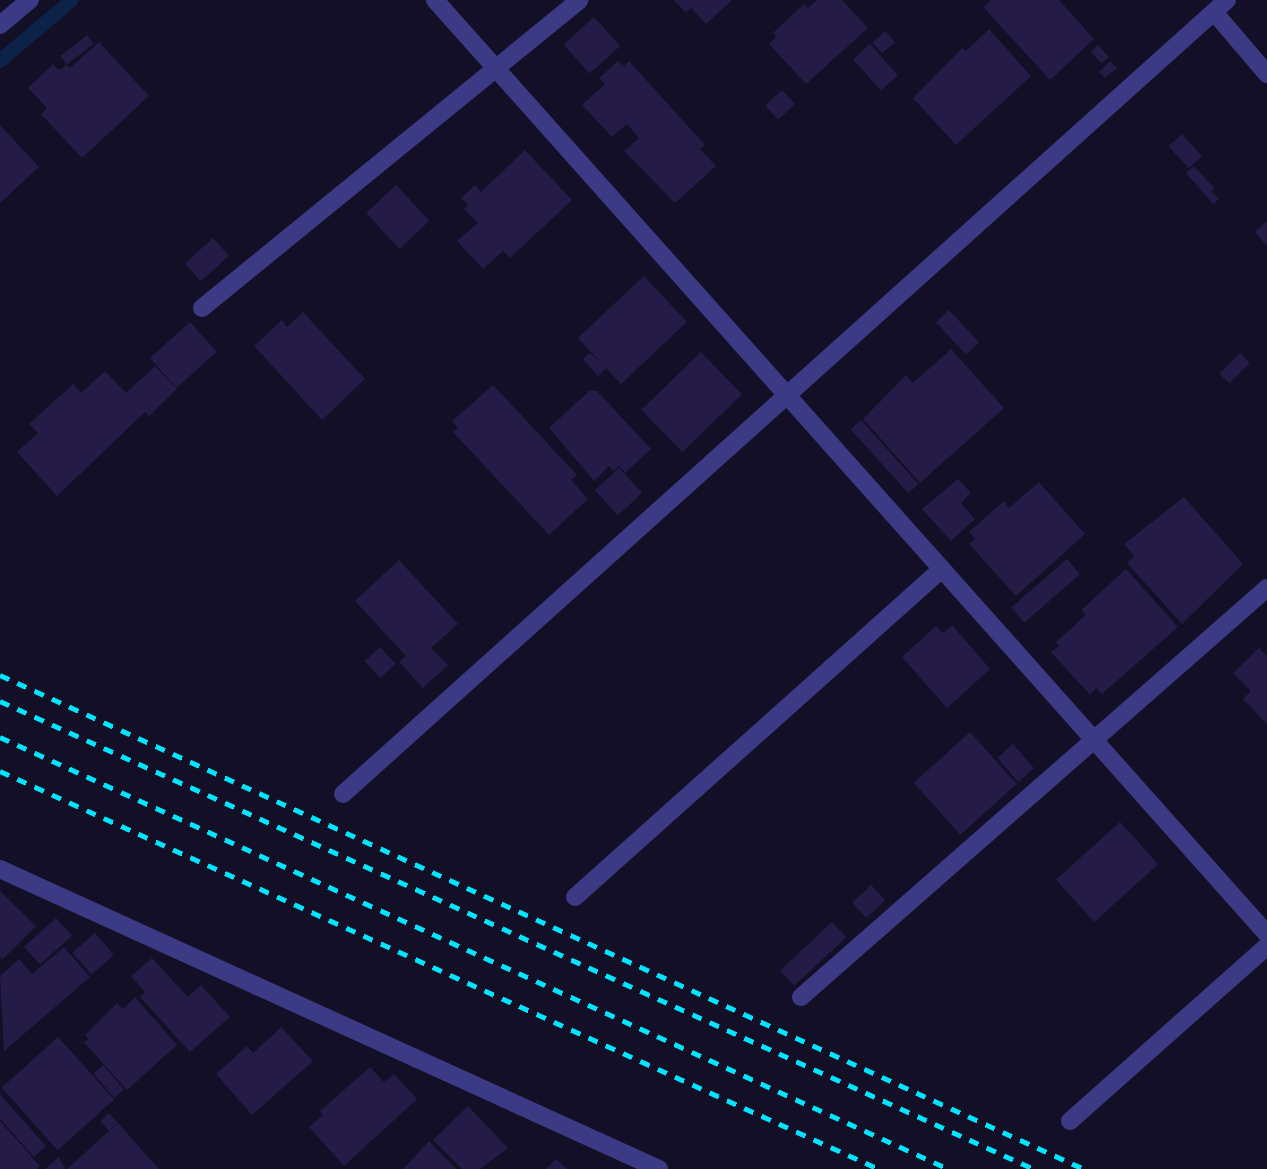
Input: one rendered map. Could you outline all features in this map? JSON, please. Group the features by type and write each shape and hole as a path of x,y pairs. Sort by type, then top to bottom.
{"street":[{"path":"0,25 30,0"},
{"path":"435,0 1267,934"},
{"path":"202,308 579,0"},
{"path":"343,794 1220,6 1267,74"},
{"path":"575,897 942,569"},
{"path":"801,998 1267,588"},
{"path":"0,869 659,1169"},
{"path":"1070,1121 1267,946"}],"building":[{"path":"674,0 732,0 706,24 691,8 686,13"},
{"path":"817,0 842,0 868,28 806,84 769,44 776,37 773,33 804,4 808,8"},
{"path":"991,0 1059,0 1094,39 1050,80 983,7"},
{"path":"594,17 620,46 590,73 564,44"},
{"path":"989,29 1031,76 956,145 913,98 962,48 966,51"},
{"path":"885,31 895,42 882,54 872,42"},
{"path":"87,35 94,44 67,65 60,56"},
{"path":"99,42 149,96 82,158 41,114 47,108 28,88 53,64 59,70 67,65 70,68"},
{"path":"870,44 898,75 881,91 853,59"},
{"path":"1098,45 1109,57 1102,64 1091,52"},
{"path":"618,61 624,66 629,61 705,145 700,149 716,166 675,203 624,151 639,138 627,124 612,137 582,105 605,84 599,78"},
{"path":"1110,61 1117,68 1105,78 1099,72"},
{"path":"782,90 795,104 778,120 765,106"},
{"path":"0,125 39,167 0,203"},
{"path":"1182,134 1202,156 1189,168 1169,146"},
{"path":"525,150 572,200 510,258 503,251 483,269 457,241 478,223 464,209 468,205 461,198 475,185 481,192"},
{"path":"1194,166 1215,189 1211,191 1219,199 1213,204 1186,173"},
{"path":"396,185 429,221 399,249 366,213"},
{"path":"1267,221 1267,246 1255,232"},
{"path":"213,238 229,256 201,281 185,263"},
{"path":"644,276 687,322 621,384 606,368 598,376 583,359 590,353 602,364 578,338"},
{"path":"949,310 979,342 966,354 936,322"},
{"path":"303,312 365,379 322,420 254,346 282,320 287,327"},
{"path":"190,322 217,352 177,388 150,358"},
{"path":"951,349 1004,408 920,483 863,419 906,375 913,383"},
{"path":"701,352 742,394 682,452 641,410"},
{"path":"1240,353 1250,363 1229,383 1219,374"},
{"path":"155,366 177,389 149,416 145,412 57,496 17,452 38,433 29,424 73,384 81,393 105,371 126,393"},
{"path":"493,385 577,475 571,480 588,499 549,535 453,432 458,428 452,421"},
{"path":"590,390 597,391 651,449 625,473 619,466 614,471 609,466 594,481 549,428"},
{"path":"861,420 919,484 908,493 851,429"},
{"path":"619,468 642,493 618,515 595,491"},
{"path":"958,479 971,493 961,503 975,519 951,541 922,509"},
{"path":"1039,482 1085,534 1016,596 969,544 975,539 969,532 1004,501 1009,508"},
{"path":"1184,497 1243,564 1182,624 1127,563 1134,556 1124,544"},
{"path":"1067,559 1080,574 1024,623 1011,608"},
{"path":"399,560 458,624 431,648 448,665 423,688 399,662 406,656 355,601"},
{"path":"1126,569 1178,627 1102,694 1096,688 1090,695 1051,652 1059,646 1056,642 1086,615 1081,610"},
{"path":"952,625 990,669 947,708 902,657 936,626 943,633"},
{"path":"380,647 396,664 380,678 365,661"},
{"path":"1259,648 1267,656 1267,724 1243,699 1251,691 1233,673"},
{"path":"970,732 1017,784 960,835 914,783"},
{"path":"1013,744 1034,768 1018,782 997,758"},
{"path":"1120,822 1158,864 1094,922 1056,880"},
{"path":"871,885 885,900 866,918 852,903"},
{"path":"0,891 36,926 2,960 0,957"},
{"path":"56,918 72,936 40,965 24,947"},
{"path":"832,922 846,937 794,986 780,970"},
{"path":"95,933 114,955 91,975 72,953"},
{"path":"64,947 90,977 4,1051 0,976 19,959 32,974"},
{"path":"152,958 188,997 201,985 230,1017 190,1052 140,997 145,992 131,976"},
{"path":"135,997 177,1045 127,1090 84,1042 89,1039 85,1035 117,1003 123,1009"},
{"path":"281,1027 313,1061 252,1115 216,1074 247,1046 253,1053"},
{"path":"58,1037 114,1099 58,1150 2,1088"},
{"path":"103,1065 124,1089 114,1098 93,1074"},
{"path":"370,1067 384,1082 394,1074 417,1099 344,1166 309,1127 323,1115 320,1111"},
{"path":"0,1094 46,1146 34,1157 0,1119"},
{"path":"468,1106 508,1148 480,1169 462,1169 433,1140"},
{"path":"109,1113 118,1123 109,1131 100,1121"},
{"path":"0,1121 40,1166 37,1169 0,1169"},
{"path":"118,1123 159,1169 67,1169"},
{"path":"429,1141 456,1169 403,1169"},
{"path":"59,1157 65,1169 45,1169"},
{"path":"556,1159 567,1169 546,1169"}],"waterway":[{"path":"0,61 72,0"}],"railway":[{"path":"0,675 1084,1169"},
{"path":"0,701 1034,1169"},
{"path":"0,737 949,1169"},
{"path":"0,771 879,1169"}]}
